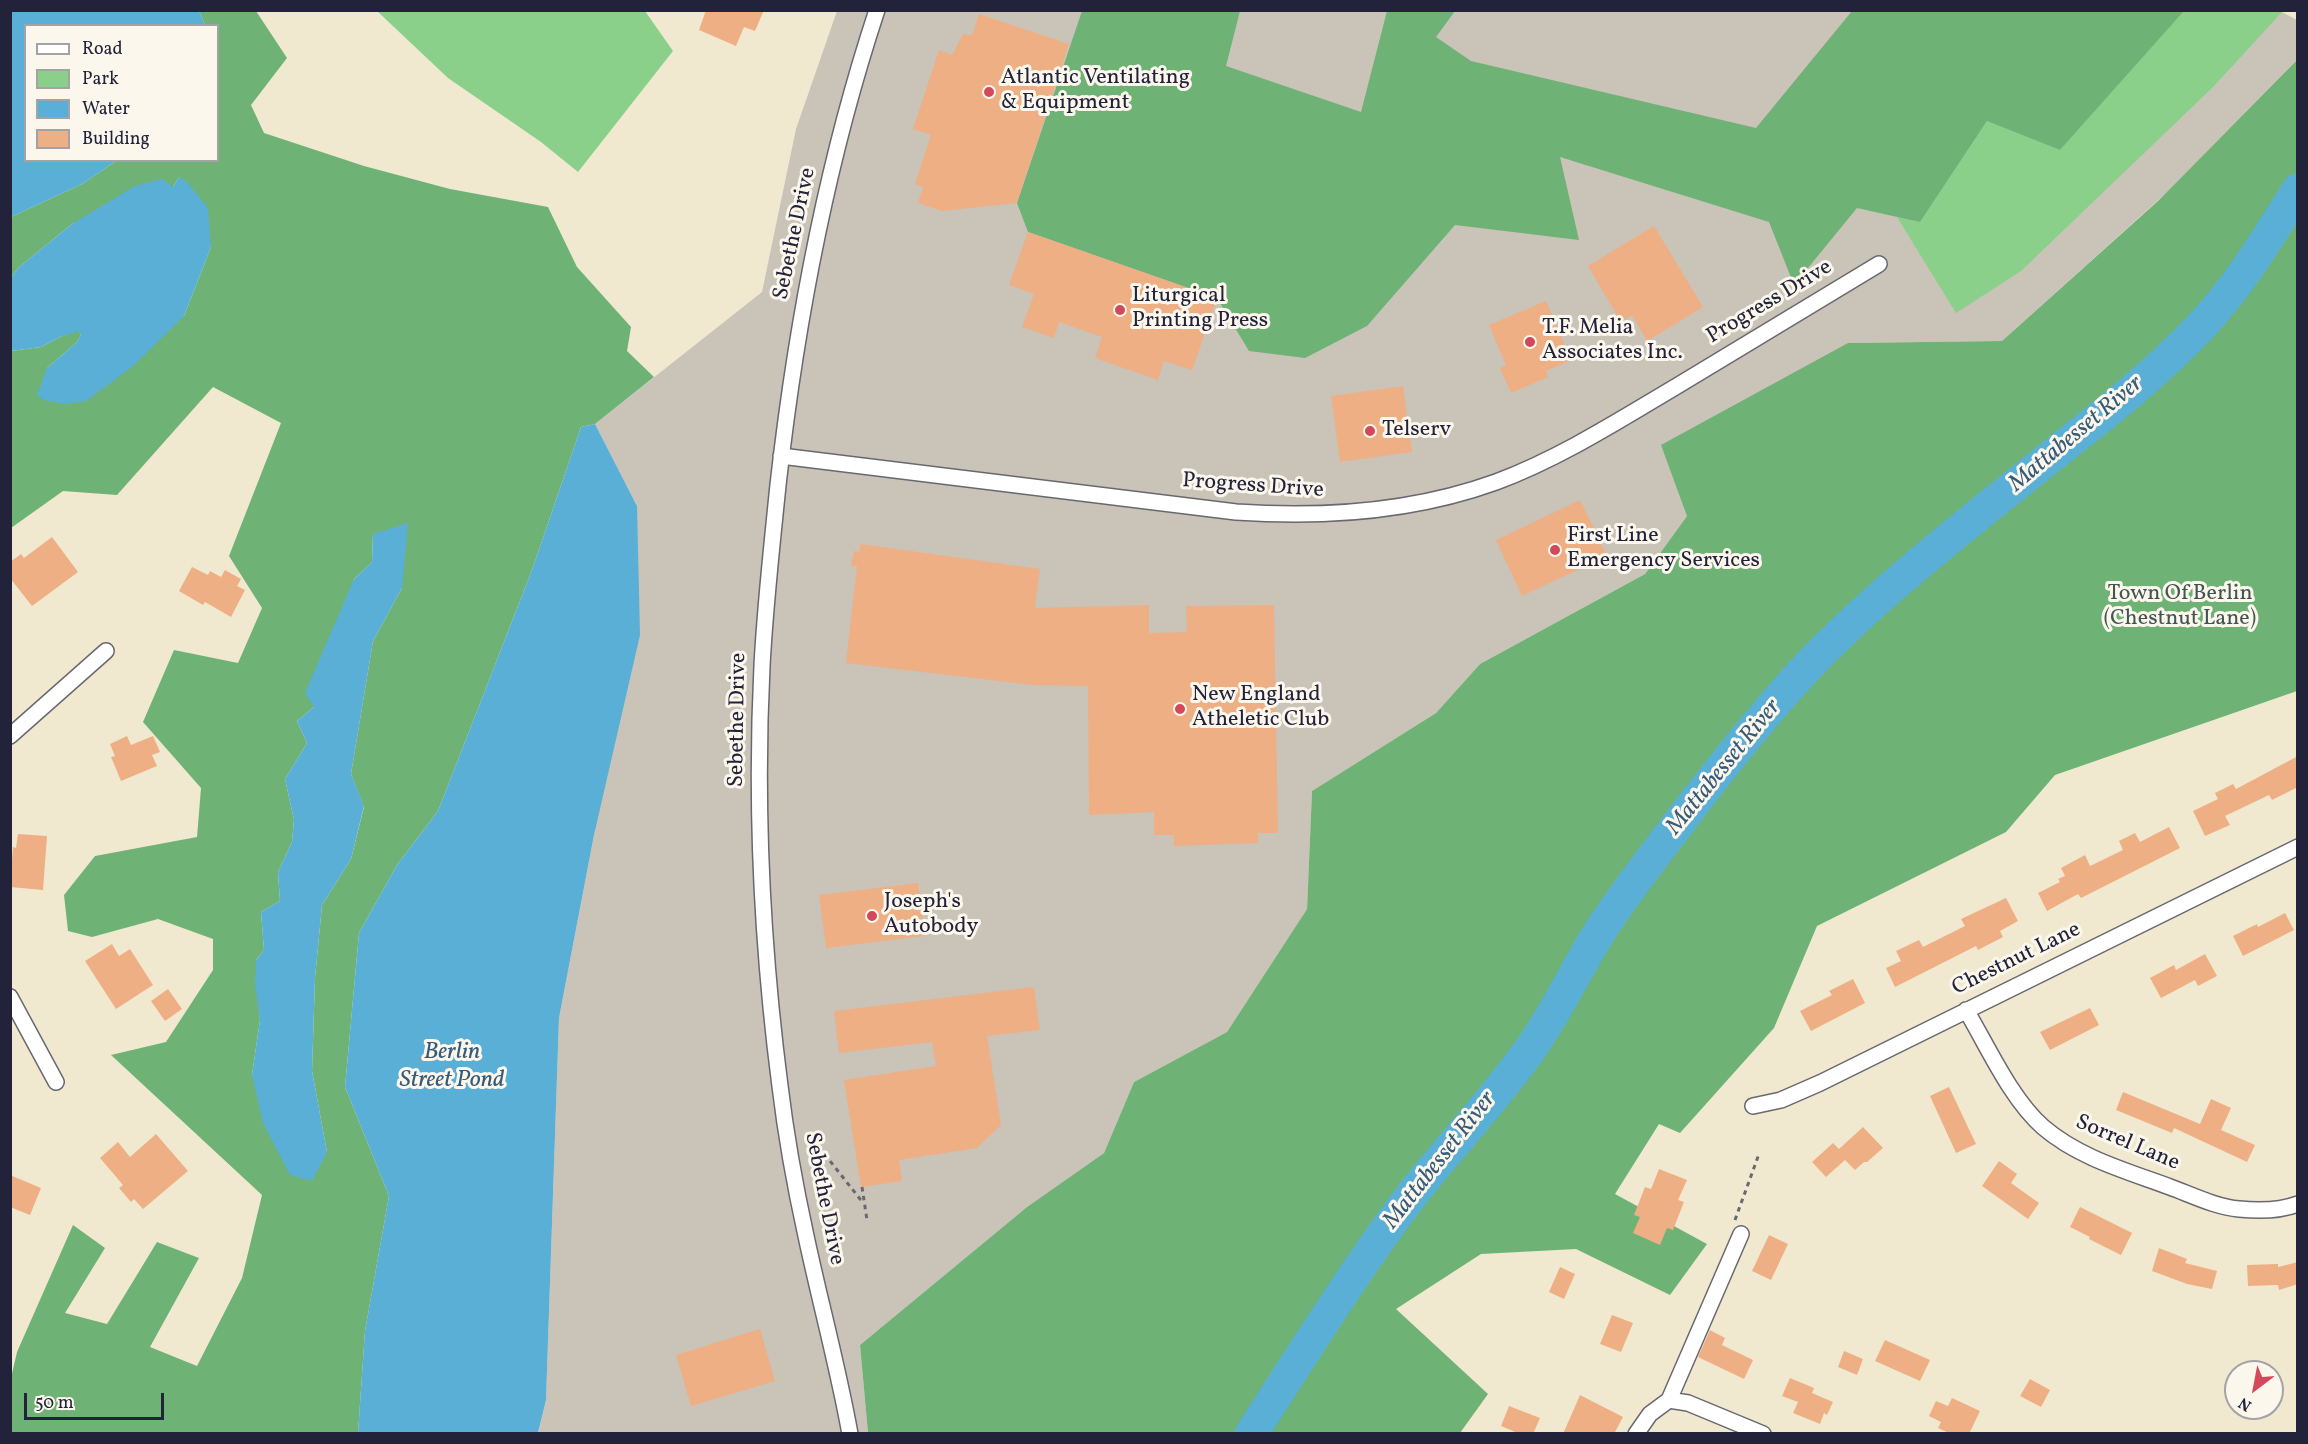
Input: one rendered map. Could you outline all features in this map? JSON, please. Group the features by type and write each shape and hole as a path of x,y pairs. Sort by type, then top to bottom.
{"street":[{"name":"Sebethe Drive","path":"850,1434 842,1385 807,1244 791,1163 771,1015 760,835 762,665 770,559 794,359 811,265 850,100 877,10"},
{"name":"Progress Drive","path":"782,456 1236,512 1286,516 1338,514 1389,508 1442,498 1495,482 1563,452 1879,264"},
{"path":"10,736 106,651"},
{"name":"Chestnut Lane","path":"1753,1106 1781,1100 1820,1083 2298,847"},
{"path":"10,997 56,1082"},
{"name":"Sorrel Lane","path":"1965,1010 2022,1103 2042,1126 2067,1146 2097,1160 2209,1202 2237,1209 2265,1211 2298,1204"},
{"path":"1636,1434 1650,1414 1669,1400 1736,1232"},
{"path":"1669,1400 1688,1403 1763,1434"}],"path":[{"path":"819,1147 864,1202"},
{"path":"1736,1232 1759,1154"},
{"path":"862,1187 867,1220"}],"shaded area":[{"path":"2278,10 2297,20 2297,60 2164,195 2002,341 1848,343 1687,516 1645,574 1480,664 1436,713 1312,791 1307,909 1227,1032 1134,1082 1104,1153 1027,1207 860,1345 868,1433 538,1434 546,1400 559,1018 594,835 637,506 595,424 762,292 796,129 837,11"}],"green space":[{"path":"2278,10 2282,12 2213,87 2021,271 1956,313 1897,217 1920,222 1987,121 2060,150 2184,11"},
{"path":"199,11 256,11 287,58 251,105 264,133 364,166 450,189 548,207 577,267 631,327 627,351 654,377 595,424 581,427 532,570 438,811 397,865 359,933 345,1087 389,1196 365,1331 358,1433 11,1433 11,1378 17,1352 73,1225 105,1248 65,1313 107,1324 157,1242 199,1258 150,1347 197,1366 242,1278 262,1195 111,1055 166,1042 213,970 213,939 158,919 92,937 68,931 64,895 95,856 197,837 201,788 143,722 174,650 238,663 262,608 229,556 281,423 213,387 117,495 63,491 11,528 11,351 41,347 78,330 81,335 77,342 47,368 184,316 211,247 179,177 173,187 72,224 18,268 11,278 11,217 82,184 115,162 219,162 219,24 205,24","holes":["373,534 402,588 373,641 351,774 364,807 351,859 322,905 315,978 312,1071 327,1152 252,1075 260,1020 256,960 264,950 261,912 280,901 278,872 292,842 294,820 285,779 307,743 297,721 314,707 354,579 372,562"]},
{"path":"377,11 645,11 673,51 578,172 541,142 448,78"},
{"path":"1082,11 1240,11 1226,66 1361,112 1387,11 1455,11 1436,37 1471,61 1756,128 1852,11 2184,11 2060,150 1987,121 1920,222 1857,208 1794,285 1769,222 1560,157 1579,240 1455,225 1367,326 1305,358 1249,351 1217,298 1028,232 1017,203"},
{"name":"Town Of Berlin (Chestnut Lane)","path":"2297,60 2297,691 2055,775 2006,832 1817,926 1774,1028 1680,1133 1659,1124 1615,1194 1707,1244 1670,1295 1576,1249 1481,1254 1396,1309 1488,1394 1460,1433 868,1433 860,1345 1027,1207 1104,1153 1134,1082 1227,1032 1307,909 1312,791 1436,713 1480,664 1645,574 1687,516 1661,445 1848,343 2002,341 2158,201"}],"water":[{"path":"12,11 199,11 205,24 24,24 24,162 115,162 82,184 11,217"},
{"path":"179,177 187,182 208,208 211,247 184,316 132,367 86,401 64,404 44,400 37,395 47,368 77,342 81,335 78,331 41,347 11,351 11,278 18,268 72,224 135,186 162,179 173,187"},
{"name":"Berlin Street Pond","path":"595,424 637,506 640,635 594,835 559,1018 546,1400 538,1433 358,1433 365,1331 389,1196 345,1087 359,933 397,865 438,811 532,570 581,427"},
{"path":"408,523 402,588 373,641 351,774 364,806 351,859 322,905 315,978 312,1071 327,1152 312,1181 290,1175 263,1123 252,1075 260,1020 255,985 256,960 264,950 261,912 280,901 278,872 292,842 294,820 285,779 307,743 297,721 314,707 305,693 354,579 372,562 373,534"}],"building":[{"path":"706,10 764,10 755,31 744,27 736,46 699,30"},
{"name":"Atlantic Ventilating & Equipment","path":"979,14 1069,44 1017,203 942,211 918,203 923,187 915,184 931,135 913,129 939,50 952,55 963,34 972,35"},
{"path":"1654,226 1703,307 1647,341 1632,315 1621,322 1588,266"},
{"name":"Liturgical Printing Press","path":"1028,232 1217,298 1192,370 1164,361 1158,380 1095,358 1102,337 1059,322 1054,338 1022,327 1034,294 1009,285"},
{"name":"T.F. Melia Associates Inc.","path":"1546,301 1571,360 1546,371 1548,377 1511,393 1500,368 1506,365 1489,325"},
{"path":"1403,386 1412,452 1340,462 1331,396"},
{"path":"1580,500 1607,556 1522,596 1496,540"},
{"path":"52,537 78,572 32,606 10,578 10,562 21,554 24,558"},
{"path":"860,544 1040,569 1035,608 1149,605 1149,633 1187,632 1186,606 1274,605 1278,833 1258,833 1258,843 1174,846 1174,835 1154,835 1154,812 1089,815 1088,686 1033,685 846,663 857,566 851,566 854,551 860,552"},
{"path":"192,567 208,575 210,571 221,577 225,570 241,579 237,586 245,590 231,617 179,591"},
{"path":"127,736 131,745 153,736 160,752 152,755 157,766 121,781 111,757 115,756 110,744"},
{"path":"2298,756 2298,787 2272,800 2269,795 2225,816 2230,825 2205,836 2193,811 2218,799 2215,793 2233,784 2236,789"},
{"path":"2169,827 2180,848 2081,898 2078,894 2047,911 2038,893 2060,882 2058,879 2065,876 2061,868 2085,855 2090,866 2123,850 2119,841 2135,833 2140,842"},
{"path":"18,834 47,836 43,890 10,887 13,847 16,848"},
{"name":"Joseph's Autobody","path":"918,883 925,936 826,948 819,895"},
{"path":"2006,898 2018,921 2000,931 2003,937 1978,950 1976,946 1895,987 1886,968 1901,961 1896,951 1919,940 1923,947 1965,926 1961,919"},
{"path":"2285,913 2294,930 2243,956 2233,936 2257,924 2258,927"},
{"path":"112,944 119,956 130,949 153,985 116,1009 85,961"},
{"path":"2205,954 2217,976 2198,986 2195,980 2161,998 2150,978 2174,965 2176,970"},
{"path":"1853,979 1865,1003 1811,1031 1800,1011 1832,995 1829,991"},
{"path":"1034,987 1040,1030 987,1036 1001,1125 977,1148 899,1160 902,1181 861,1187 844,1080 936,1066 932,1042 839,1053 834,1011"},
{"path":"168,989 182,1009 165,1021 151,1001"},
{"path":"2090,1008 2099,1025 2050,1050 2040,1032"},
{"path":"1949,1087 1976,1144 1956,1153 1930,1096"},
{"path":"2123,1092 2200,1124 2211,1099 2231,1108 2221,1130 2255,1145 2247,1162 2174,1128 2172,1133 2116,1110"},
{"path":"1863,1127 1883,1148 1855,1170 1845,1160 1826,1177 1812,1162 1833,1143 1839,1149"},
{"path":"156,1134 188,1171 143,1209 134,1199 131,1202 119,1188 123,1185 100,1158 118,1142 130,1157"},
{"path":"1999,1161 2017,1174 2011,1183 2039,1203 2028,1219 1982,1186"},
{"path":"1659,1169 1687,1180 1678,1200 1684,1202 1673,1230 1667,1228 1660,1245 1633,1233 1640,1217 1634,1215 1645,1187 1651,1189"},
{"path":"10,1175 41,1188 30,1215 10,1207"},
{"path":"2080,1207 2132,1233 2121,1255 2070,1227"},
{"path":"1769,1235 1788,1244 1771,1280 1752,1271"},
{"path":"2159,1248 2187,1259 2185,1263 2217,1271 2212,1289 2187,1284 2152,1271"},
{"path":"2298,1262 2298,1284 2279,1290 2278,1285 2248,1286 2247,1265 2278,1264 2278,1267"},
{"path":"1560,1267 1575,1274 1564,1299 1549,1292"},
{"path":"1612,1315 1633,1323 1621,1352 1600,1344"},
{"path":"760,1329 775,1381 691,1406 676,1355"},
{"path":"1710,1330 1725,1338 1722,1345 1753,1360 1744,1379 1698,1357"},
{"path":"1885,1340 1930,1360 1920,1381 1875,1361"},
{"path":"1844,1351 1863,1359 1857,1375 1838,1367"},
{"path":"1790,1378 1814,1388 1812,1393 1833,1402 1827,1415 1824,1413 1820,1424 1793,1413 1798,1402 1782,1396"},
{"path":"2030,1379 2050,1390 2041,1407 2020,1396"},
{"path":"1580,1395 1623,1417 1614,1434 1563,1434"},
{"path":"1952,1398 1980,1411 1969,1434 1951,1434 1938,1428 1941,1422 1929,1416 1936,1401 1948,1406"},
{"path":"1509,1406 1540,1418 1533,1434 1520,1434 1501,1426"}],"waterway":[{"name":"Mattabesset River","path":"1251,1434 1386,1229 1541,1034 1593,943 1620,902 1758,723 1811,663 1869,607 1960,529 2131,392 2186,342 2242,276 2298,190"}],"place":[{"name":"Atlantic Ventilating & Equipment","path":"989,92"},
{"name":"Liturgical Printing Press","path":"1120,310"},
{"name":"T.F. Melia Associates Inc.","path":"1530,342"},
{"name":"Telserv","path":"1370,431"},
{"name":"First Line Emergency Services","path":"1555,550"},
{"name":"New England Atheletic Club","path":"1180,709"},
{"name":"Joseph's Autobody","path":"872,916"}]}
